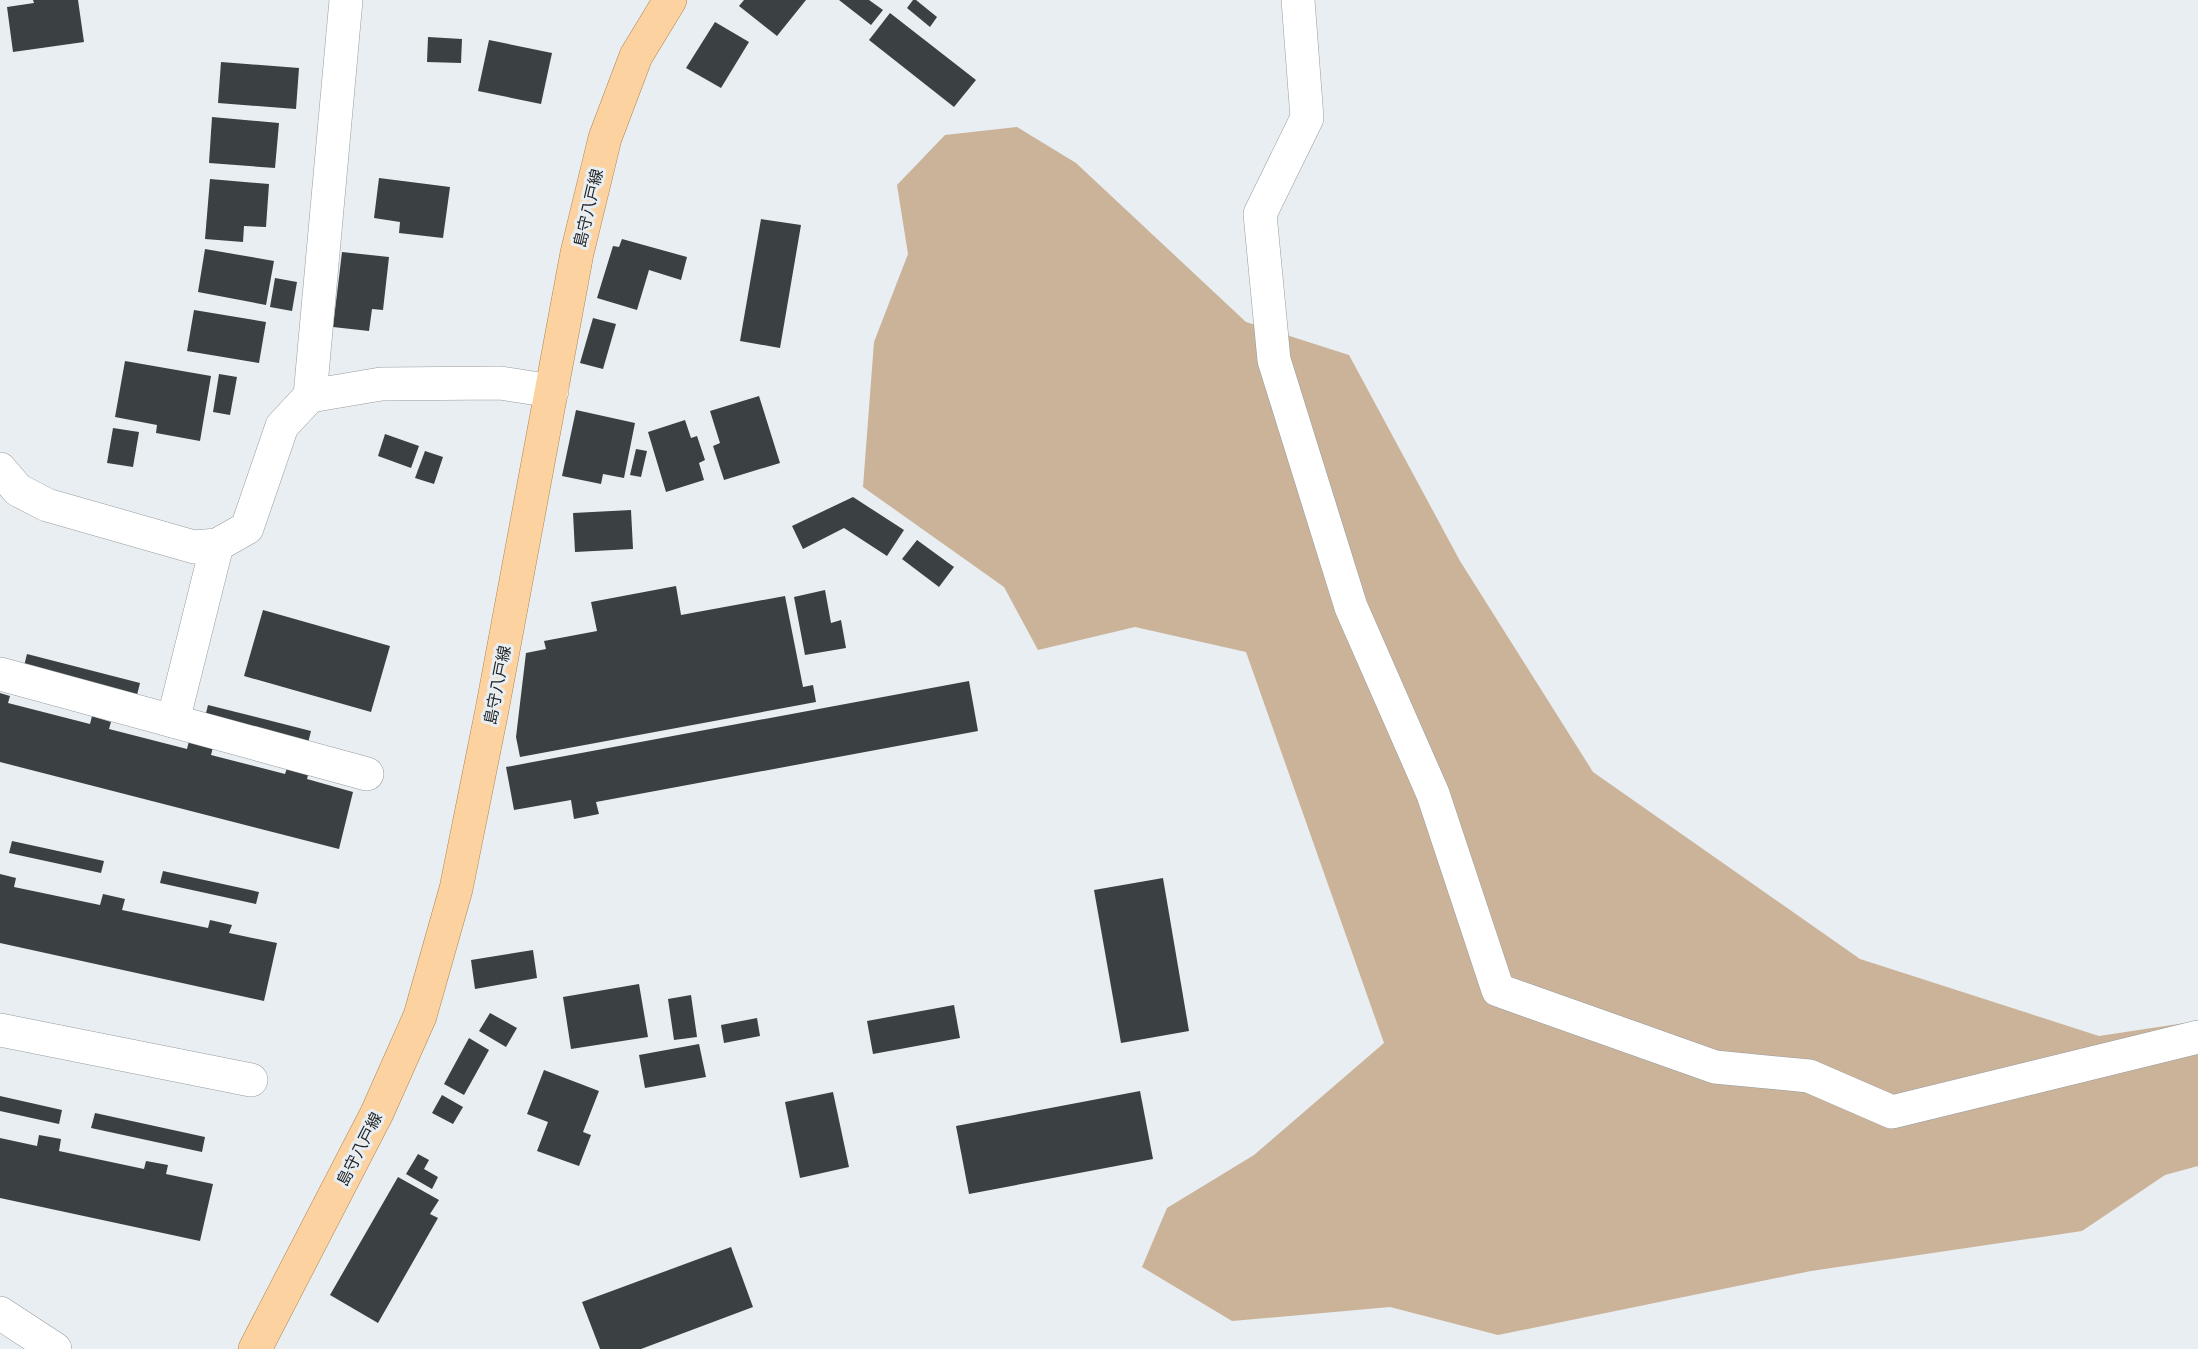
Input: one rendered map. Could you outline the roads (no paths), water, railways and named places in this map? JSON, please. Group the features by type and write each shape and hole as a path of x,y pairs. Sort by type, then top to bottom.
{"main road":[{"name":"島守八戸線","path":"255,1349 377,1113 420,1016 456,889 492,710 577,253 605,138 636,56 670,0"}],"street":[{"path":"310,396 346,0"},
{"path":"1298,0 1307,118 1260,214 1274,360 1351,607 1433,794 1498,990 1716,1067 1809,1076 1892,1112 2198,1037"},
{"path":"0,469 18,490 47,505 194,547 217,545 248,528 282,426 310,396 381,384 500,383 552,391"},
{"path":"173,722 217,545"},
{"path":"0,674 367,774"},
{"path":"0,1030 251,1080"},
{"path":"0,1313 55,1349"}]}
